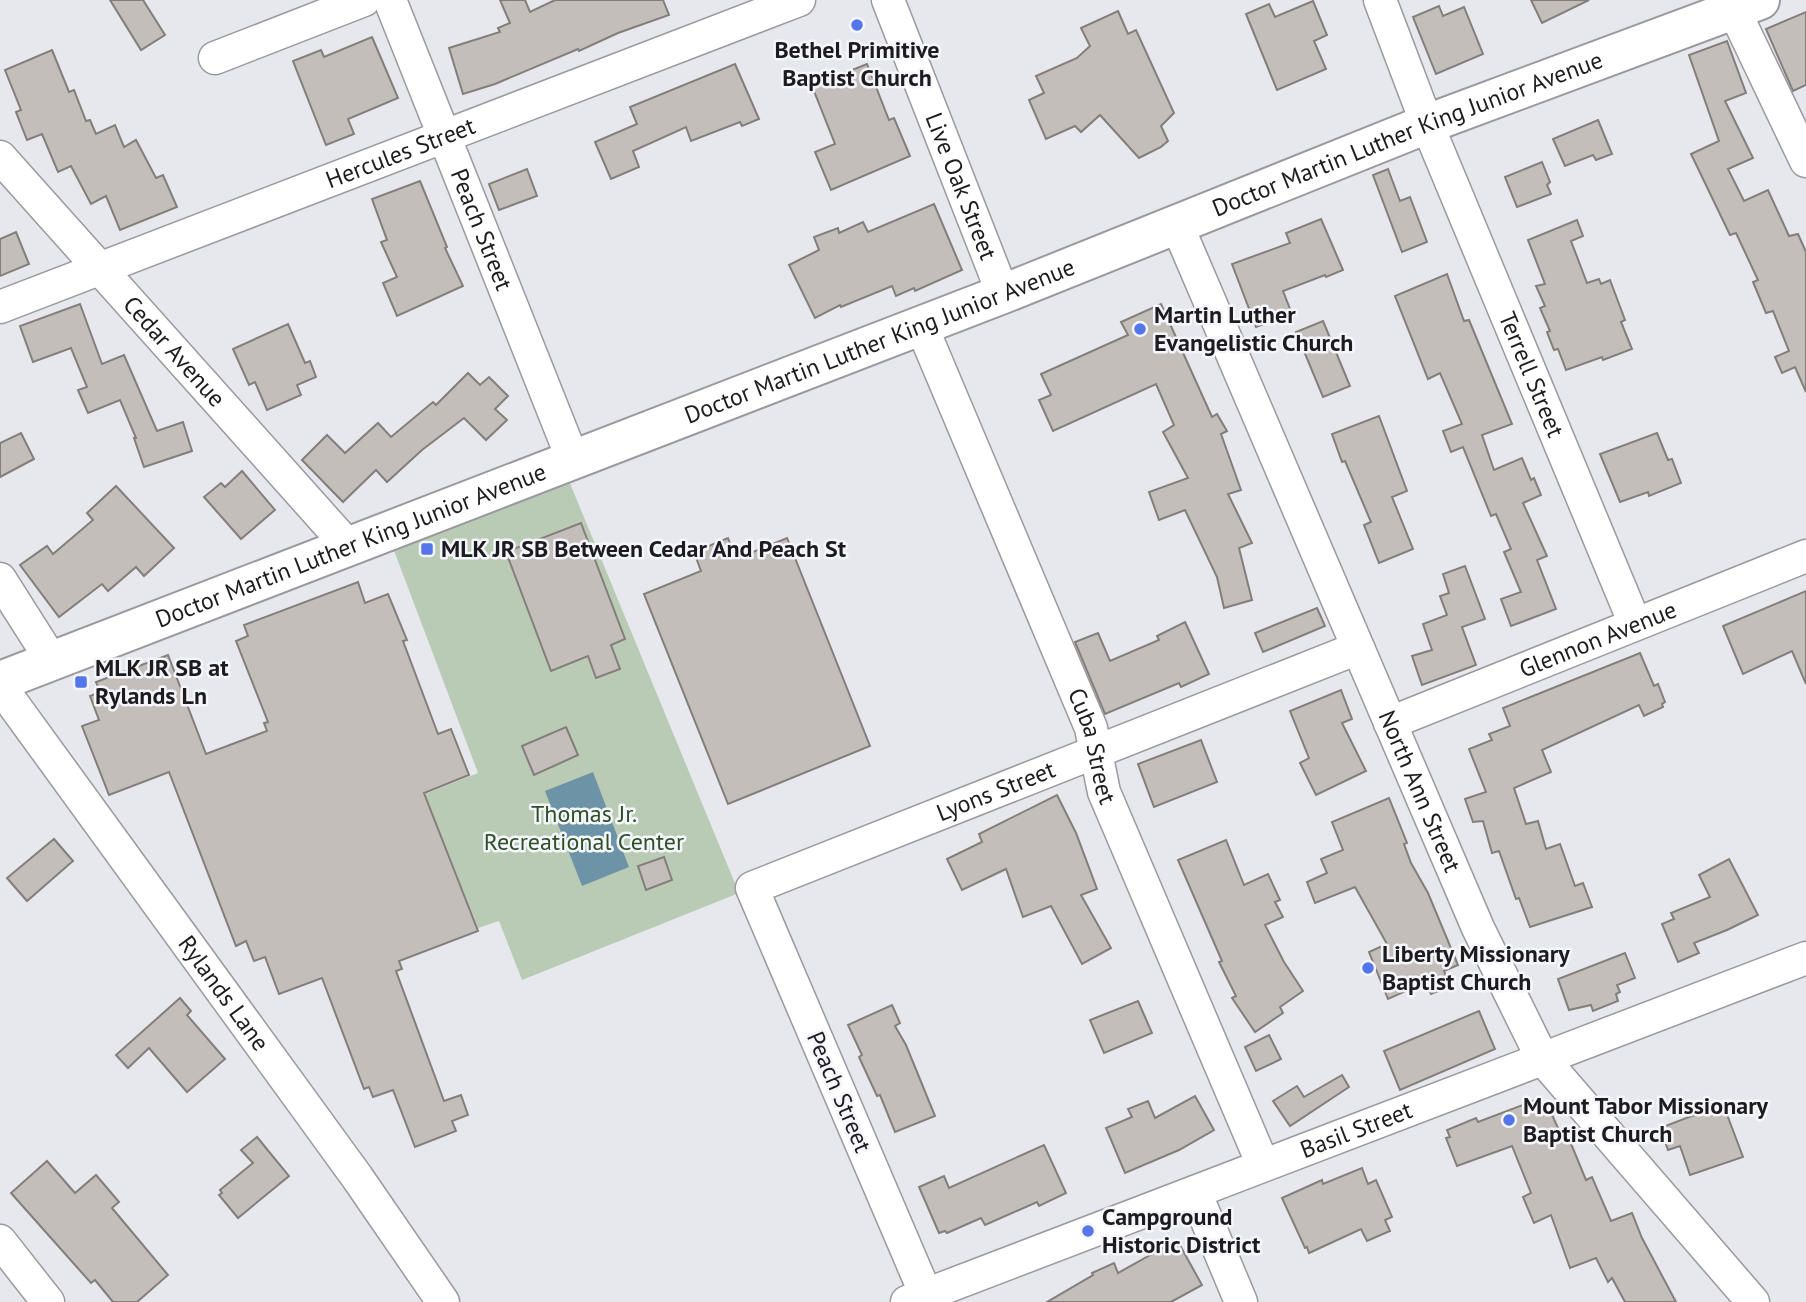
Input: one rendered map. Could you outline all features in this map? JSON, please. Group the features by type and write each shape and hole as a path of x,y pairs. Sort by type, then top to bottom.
{"main road":[{"name":"Doctor Martin Luther King Junior Avenue","path":"0,684 52,661 1003,294 1427,124 1747,5"}],"street":[{"path":"215,58 364,0"},
{"name":"Peach Street","path":"390,0 573,460"},
{"name":"Hercules Street","path":"0,307 799,0"},
{"name":"Live Oak Street","path":"888,0 1003,294"},
{"name":"Terrell Street","path":"1380,0 1427,124 1634,624"},
{"path":"1747,5 1806,161"},
{"name":"Cedar Avenue","path":"0,157 349,547"},
{"name":"North Ann Street","path":"1177,225 1478,928 1542,1058 1753,1302"},
{"name":"Cuba Street","path":"921,326 1091,728 1104,792 1263,1165"},
{"name":"Glennon Avenue","path":"1390,723 1806,556"},
{"path":"0,579 52,661"},
{"name":"Lyons Street","path":"752,888 1358,648"},
{"name":"Rylands Lane","path":"0,684 357,1177 443,1302"},
{"name":"Peach Street","path":"752,888 917,1298"},
{"name":"Basil Street","path":"917,1298 1806,958"},
{"path":"1195,1192 1241,1302"},
{"path":"0,1241 48,1302"}],"green space":[{"name":"Thomas Jr. Recreational Center","path":"562,464 739,893 522,980 499,921 478,928 425,794 478,773 387,532"}],"water":[{"path":"593,772 629,867 582,886 545,791"}],"building":[{"path":"110,0 143,0 165,35 141,50"},
{"path":"500,0 525,0 530,12 555,0 663,0 669,15 495,84 463,94 449,48 500,32 498,28 510,23"},
{"path":"1531,0 1589,0 1542,23"},
{"path":"1313,1 1327,35 1314,41 1326,69 1277,90 1246,14 1269,4 1275,17"},
{"path":"1439,6 1443,16 1464,7 1483,54 1436,74 1413,17"},
{"path":"1118,11 1128,34 1136,30 1174,113 1161,126 1168,141 1139,158 1100,115 1081,132 1075,126 1046,139 1029,100 1044,93 1036,76 1077,58 1090,46 1081,28"},
{"path":"1806,12 1806,85 1793,91 1766,29"},
{"path":"372,37 398,98 348,119 354,134 326,145 293,61 321,50 324,57"},
{"path":"1727,41 1746,93 1725,101 1753,158 1728,169 1744,201 1768,190 1789,236 1798,234 1806,252 1806,392 1795,367 1782,373 1775,357 1789,351 1773,311 1766,313 1753,282 1758,280 1736,233 1730,235 1691,154 1719,141 1689,55"},
{"path":"52,50 69,92 74,90 86,121 90,120 96,134 115,125 124,147 136,140 156,178 163,175 177,207 120,230 106,196 91,204 71,166 58,172 42,134 27,140 16,112 21,110 5,70"},
{"path":"735,64 759,119 742,126 740,122 691,141 686,127 633,151 639,167 611,179 595,142 637,124 630,107"},
{"path":"867,64 889,120 894,118 910,156 831,190 815,152 835,144 812,86"},
{"path":"1598,120 1612,154 1596,160 1593,155 1565,166 1553,139"},
{"path":"1542,162 1550,182 1547,185 1551,194 1517,207 1505,177"},
{"path":"527,169 537,196 499,210 489,184"},
{"path":"1388,169 1400,201 1410,197 1427,242 1402,252 1373,175"},
{"path":"420,181 447,247 445,248 463,286 397,316 383,283 397,277 381,242 387,240 372,199"},
{"path":"934,204 962,270 915,291 914,288 896,296 892,286 841,307 840,305 815,318 789,265 819,250 814,237 838,228 839,233 863,222 868,232"},
{"path":"1321,219 1343,270 1283,291 1292,314 1256,327 1232,264 1290,243 1286,233"},
{"path":"1577,220 1583,236 1571,241 1587,283 1599,279 1601,284 1610,280 1625,320 1621,322 1632,349 1566,370 1558,349 1554,350 1547,332 1550,331 1540,308 1545,306 1536,286 1545,284 1528,240"},
{"path":"16,232 29,264 0,276 0,239"},
{"path":"1447,274 1464,321 1469,320 1512,424 1482,435 1494,470 1522,458 1541,495 1523,503 1547,556 1537,560 1556,609 1511,626 1501,599 1521,592 1504,552 1511,549 1496,514 1491,516 1463,447 1451,452 1443,431 1462,424 1440,373 1428,379 1395,296"},
{"path":"80,304 102,364 124,355 157,431 183,422 192,451 144,467 136,438 120,400 88,413 78,390 87,387 71,348 33,362 20,326"},
{"path":"1161,304 1212,417 1217,414 1227,431 1221,434 1241,490 1228,494 1252,543 1239,548 1252,600 1224,608 1217,577 1185,510 1159,520 1149,492 1188,478 1163,432 1174,425 1156,384 1053,431 1039,400 1051,395 1041,374 1128,335 1121,322"},
{"path":"1323,321 1350,386 1323,397 1296,332"},
{"path":"288,324 305,363 310,361 316,377 297,385 301,395 267,410 255,382 249,385 233,349"},
{"path":"468,373 480,385 489,377 508,396 495,409 507,420 486,440 464,418 422,450 387,482 376,470 343,502 302,460 327,435 345,453 378,423 391,437 433,402 436,405"},
{"path":"1379,416 1407,491 1392,497 1413,549 1379,563 1364,525 1371,522 1345,461 1342,462 1332,434"},
{"path":"21,433 34,459 0,477 0,443"},
{"path":"1657,433 1668,460 1672,459 1681,483 1649,496 1648,492 1620,502 1600,454"},
{"path":"242,471 275,510 241,539 204,497 221,483 225,487"},
{"path":"116,486 174,548 144,576 136,567 108,591 102,584 59,617 20,565 47,546 53,554 93,520 87,513"},
{"path":"581,523 625,639 611,645 620,669 596,678 588,656 551,671 506,552"},
{"path":"728,538 736,559 787,538 870,746 728,804 644,594 701,571 694,552"},
{"path":"1465,566 1485,619 1462,627 1476,665 1422,685 1412,656 1432,650 1423,624 1447,615 1440,596 1449,593 1443,574"},
{"path":"358,582 365,603 388,594 407,640 403,641 438,734 451,729 469,775 424,793 478,931 399,961 402,969 396,971 444,1101 461,1095 468,1115 452,1121 456,1131 415,1147 393,1090 373,1097 369,1087 364,1089 322,978 279,994 265,957 254,961 246,941 236,946 169,772 109,795 82,726 99,720 90,696 100,692 96,682 168,655 206,754 267,731 264,723 268,722 236,641 248,636 244,625"},
{"path":"1806,591 1806,684 1792,651 1743,674 1723,626"},
{"path":"1317,608 1325,626 1263,652 1255,633"},
{"path":"1185,622 1209,674 1181,687 1179,683 1105,714 1075,642 1098,633 1110,661 1159,640 1157,636"},
{"path":"1640,653 1654,686 1658,684 1665,702 1663,707 1644,716 1639,705 1542,750 1551,772 1514,788 1526,824 1538,821 1546,849 1560,844 1575,886 1583,883 1592,907 1530,927 1519,898 1516,899 1499,851 1492,853 1483,821 1473,822 1465,799 1486,792 1469,749 1492,740 1489,734 1510,726 1503,708"},
{"path":"1341,690 1352,719 1342,723 1366,771 1316,795 1300,763 1309,758 1290,711"},
{"path":"566,727 578,755 534,775 522,746"},
{"path":"1201,740 1217,782 1154,807 1138,764"},
{"path":"1057,795 1076,833 1097,889 1081,895 1111,948 1082,964 1051,906 1023,917 1006,869 962,890 947,859 982,842 979,834"},
{"path":"1389,798 1407,843 1404,844 1411,863 1428,893 1458,965 1444,971 1450,986 1431,994 1426,982 1388,999 1369,952 1387,944 1355,887 1315,903 1307,882 1327,873 1321,859 1343,850 1332,822"},
{"path":"54,839 73,861 27,901 7,878"},
{"path":"1226,840 1244,885 1268,874 1280,900 1275,902 1283,917 1265,925 1303,991 1280,1007 1283,1013 1255,1032 1232,998 1236,996 1219,962 1222,961 1178,860"},
{"path":"664,857 672,880 646,890 638,866"},
{"path":"1729,859 1758,915 1694,943 1699,953 1678,962 1662,924 1674,919 1671,913 1710,897 1699,875"},
{"path":"1625,953 1635,978 1617,985 1620,992 1616,994 1618,1001 1593,1011 1591,1005 1569,1010 1558,979"},
{"path":"180,998 191,1011 187,1015 225,1059 187,1092 149,1048 128,1068 116,1055"},
{"path":"1138,1001 1152,1033 1104,1053 1090,1020"},
{"path":"892,1005 900,1023 895,1026 906,1045 935,1116 895,1132 880,1095 877,1096 859,1057 862,1055 848,1025"},
{"path":"1479,1011 1495,1049 1400,1090 1384,1051"},
{"path":"1269,1035 1281,1059 1256,1071 1245,1047"},
{"path":"1342,1075 1349,1087 1290,1126 1273,1101 1297,1086 1304,1097"},
{"path":"1195,1096 1214,1130 1179,1150 1125,1173 1106,1128 1132,1117 1128,1109 1148,1101 1155,1118"},
{"path":"1536,1100 1540,1111 1549,1108 1562,1137 1567,1134 1586,1180 1592,1177 1611,1221 1632,1213 1642,1238 1676,1302 1625,1302 1612,1278 1608,1282 1596,1258 1570,1268 1551,1215 1534,1223 1523,1197 1531,1193 1512,1146 1457,1166 1446,1138 1450,1137 1447,1130 1476,1118 1478,1122"},
{"path":"1723,1104 1743,1157 1690,1175 1680,1146 1668,1150 1660,1128"},
{"path":"257,1137 289,1176 238,1218 219,1195 222,1193 220,1190 253,1163 241,1150"},
{"path":"1044,1145 1066,1193 1039,1206 1037,1202 985,1225 981,1218 947,1233 939,1233 919,1187 944,1176 949,1188"},
{"path":"47,1161 75,1193 96,1175 119,1202 112,1208 168,1275 137,1302 113,1302 95,1280 91,1283 11,1193"},
{"path":"1362,1168 1368,1184 1376,1180 1392,1217 1385,1220 1390,1231 1367,1241 1361,1229 1309,1253 1282,1198 1322,1180 1323,1184"},
{"path":"1177,1240 1202,1285 1171,1302 1047,1302 1093,1275 1092,1273 1114,1263 1118,1273"}],"place":[{"name":"Bethel Primitive Baptist Church","path":"857,25"},
{"name":"Martin Luther Evangelistic Church","path":"1140,329"},
{"name":"MLK JR SB Between Cedar And Peach St","path":"427,549"},
{"name":"MLK JR SB at Rylands Ln","path":"81,682"},
{"name":"Liberty Missionary Baptist Church","path":"1368,968"},
{"name":"Mount Tabor Missionary Baptist Church","path":"1509,1120"},
{"name":"Campground Historic District","path":"1088,1231"}]}
